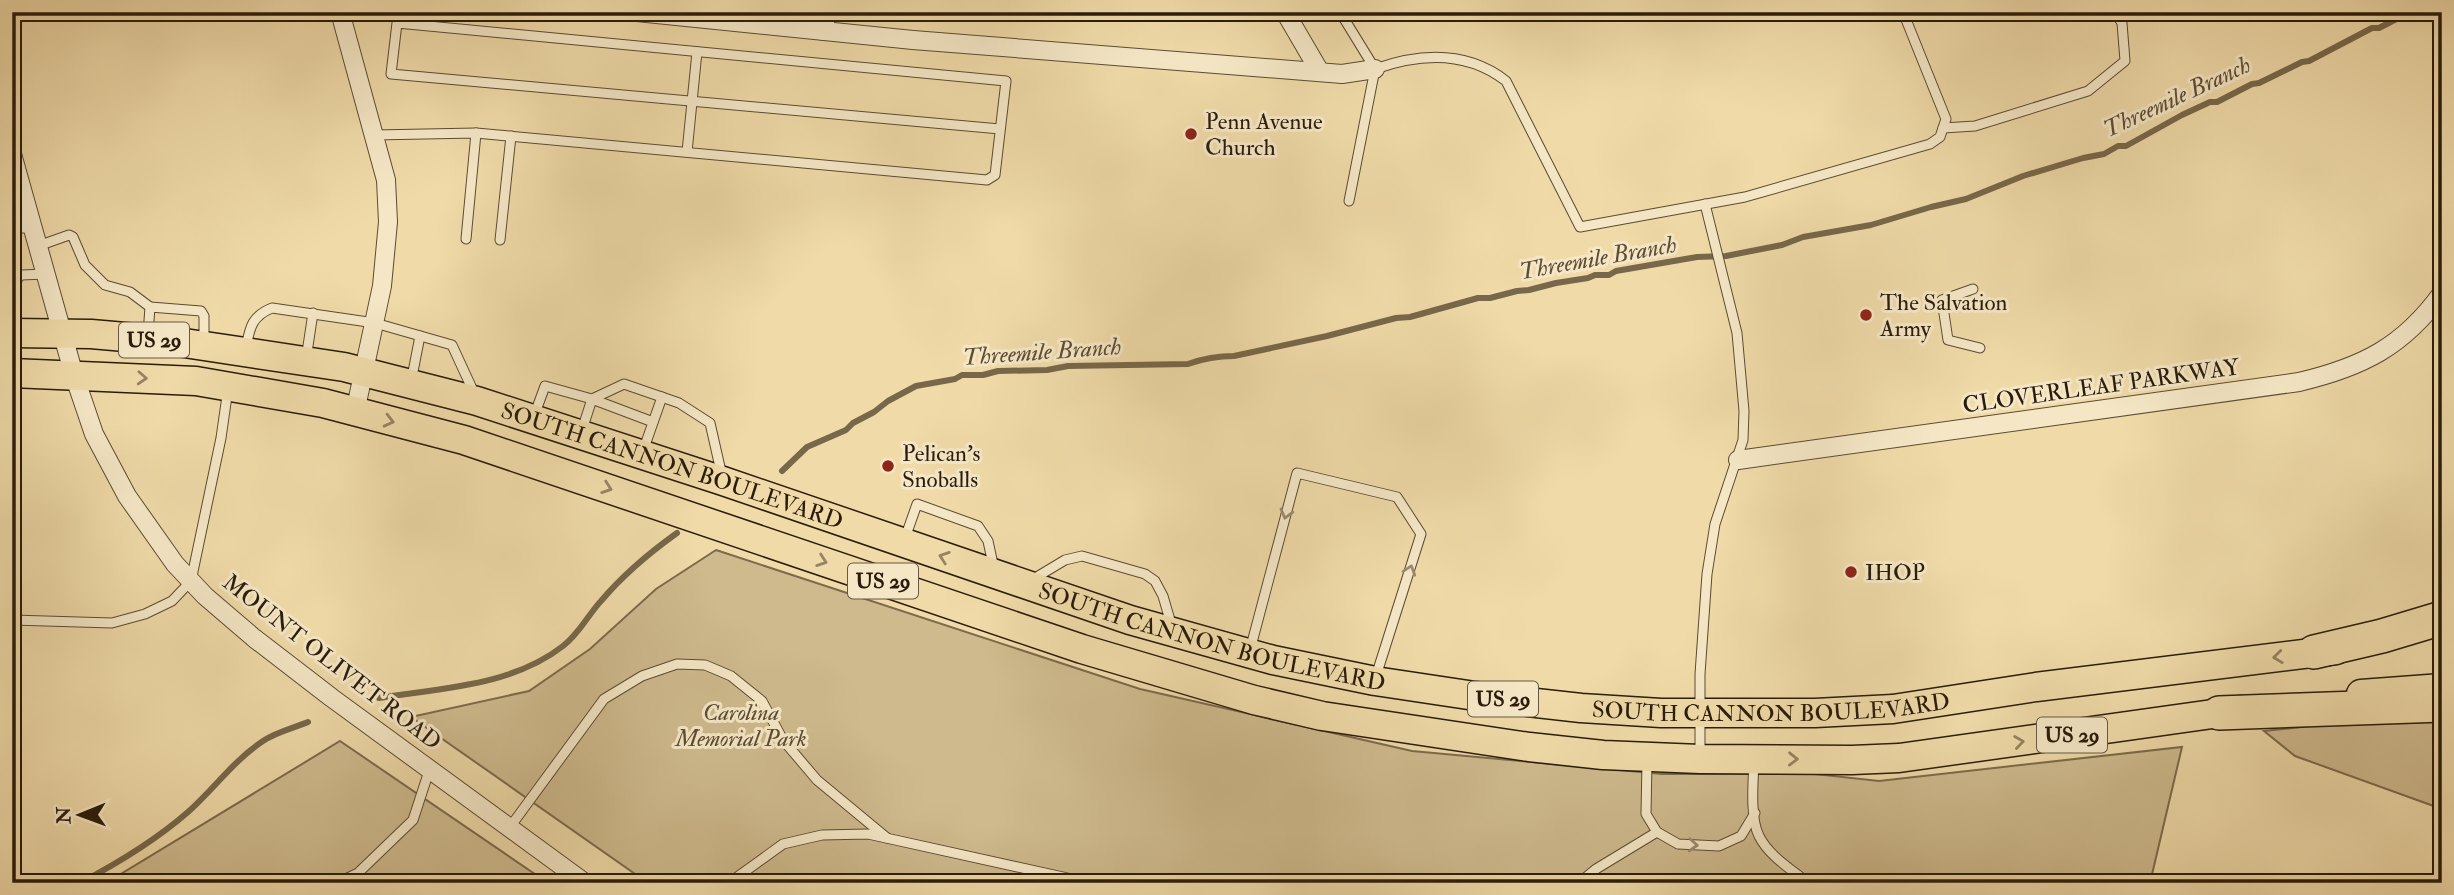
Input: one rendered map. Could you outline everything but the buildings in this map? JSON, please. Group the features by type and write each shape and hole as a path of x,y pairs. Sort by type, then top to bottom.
{"highway":[{"path":"2314,652 2442,618"},
{"path":"2219,713 2442,705"}],"main road":[{"name":"SOUTH CANNON BOULEVARD","path":"12,333 148,339 365,372 477,401 533,419 1130,620 1250,653 1375,681 1475,696 1581,708 1661,713 1815,713 1893,709 2036,687 2398,641 2442,629"},
{"name":"SOUTH CANNON BOULEVARD","path":"12,373 196,381 323,403 464,440 1082,649 1254,700 1322,716 1529,747 1700,759 1899,758 2368,693 2442,688"}],"street":[{"path":"340,12 386,180 388,222 382,286 355,412"},
{"path":"638,12 696,15 824,31 1342,74 1375,69"},
{"path":"824,31 826,12"},
{"path":"1285,12 1320,72"},
{"name":"MOUNT OLIVET ROAD","path":"12,154 74,375 94,434 127,496 175,564 254,638 585,883"},
{"name":"CLOVERLEAF PARKWAY","path":"1738,460 2065,416 2299,382 2333,374 2366,361 2410,331 2442,293"}],"lane":[{"path":"1340,12 1375,69 1349,201"},
{"path":"1375,69 1401,60 1422,57 1463,60 1499,75 1506,81 1580,227 1745,197 1930,144 1940,137 1946,118 1903,12"},
{"path":"1943,128 1975,126 2088,91 2125,61 2122,23 2115,12"},
{"path":"374,135 477,133 987,180 995,174 1006,81 397,23 391,74 1000,129"},
{"path":"687,152 697,52"},
{"path":"466,239 477,133"},
{"path":"500,240 511,136"},
{"path":"1700,759 1700,674 1707,574 1715,524 1743,440 1744,411 1737,333 1705,204"},
{"path":"12,228 36,237 73,237 85,265 105,285 130,292 150,307 201,311 204,316 204,346"},
{"path":"12,285 21,275 46,274"},
{"path":"1973,289 1942,300 1948,340 1980,348"},
{"path":"148,339 150,307"},
{"path":"245,352 251,323 258,314 272,307 375,323 452,345 477,401"},
{"path":"305,361 313,313"},
{"path":"411,384 420,336"},
{"path":"580,435 592,399 624,384 679,402 710,423 723,481"},
{"path":"12,621 112,623 145,614 172,601 191,581 221,438 228,386"},
{"path":"533,419 545,386 592,399 653,422"},
{"path":"642,455 662,397"},
{"path":"1250,653 1297,473 1397,497 1421,534 1375,681"},
{"path":"904,543 917,504 978,526 988,541 995,574"},
{"path":"1025,584 1055,565 1082,556 1145,574 1155,581 1163,596 1173,632"},
{"path":"510,827 604,699 642,676 677,664 705,665 724,673 762,701 783,740 817,780 887,838"},
{"path":"1647,757 1646,814 1657,832 1678,844 1719,846 1741,836 1755,813"},
{"path":"1754,758 1758,834 1769,851 1808,883"},
{"path":"337,883 358,873 414,820 430,768"},
{"path":"1579,883 1596,869 1657,832"},
{"path":"729,883 783,844 822,835 868,834 1090,883"}],"green space":[{"name":"Carolina Memorial Park","path":"716,550 1140,689 1412,751 1662,774 1815,774 1879,781 2182,747 2150,883 648,883 411,717 529,691 590,649 656,589"},
{"path":"2442,712 2442,809 2295,756 2264,731"},
{"path":"340,741 548,883 106,883"}],"waterway":[{"name":"Threemile Branch","path":"782,471 807,447 846,430 853,423 916,386 955,379 962,375 1047,370 1068,366 1188,364 1234,356 1410,317 1478,298 1490,298 1595,275 1609,275 1616,271 1697,257 1726,256 1782,245 1803,237 1871,225 1966,199 2023,176 2104,154 2118,146 2126,146 2182,115 2309,61 2372,28 2379,28 2410,12"},
{"name":"Threemile Branch","path":"379,698 475,683 521,670 543,659 569,641 627,573 677,533"},
{"name":"Threemile Branch","path":"80,883 136,850 176,822 263,741 308,722"}],"place":[{"name":"Penn Avenue Church","path":"1191,134"},
{"name":"The Salvation Army","path":"1866,315"},
{"name":"Pelican's Snoballs","path":"888,466"},
{"name":"IHOP","path":"1851,572"}]}
